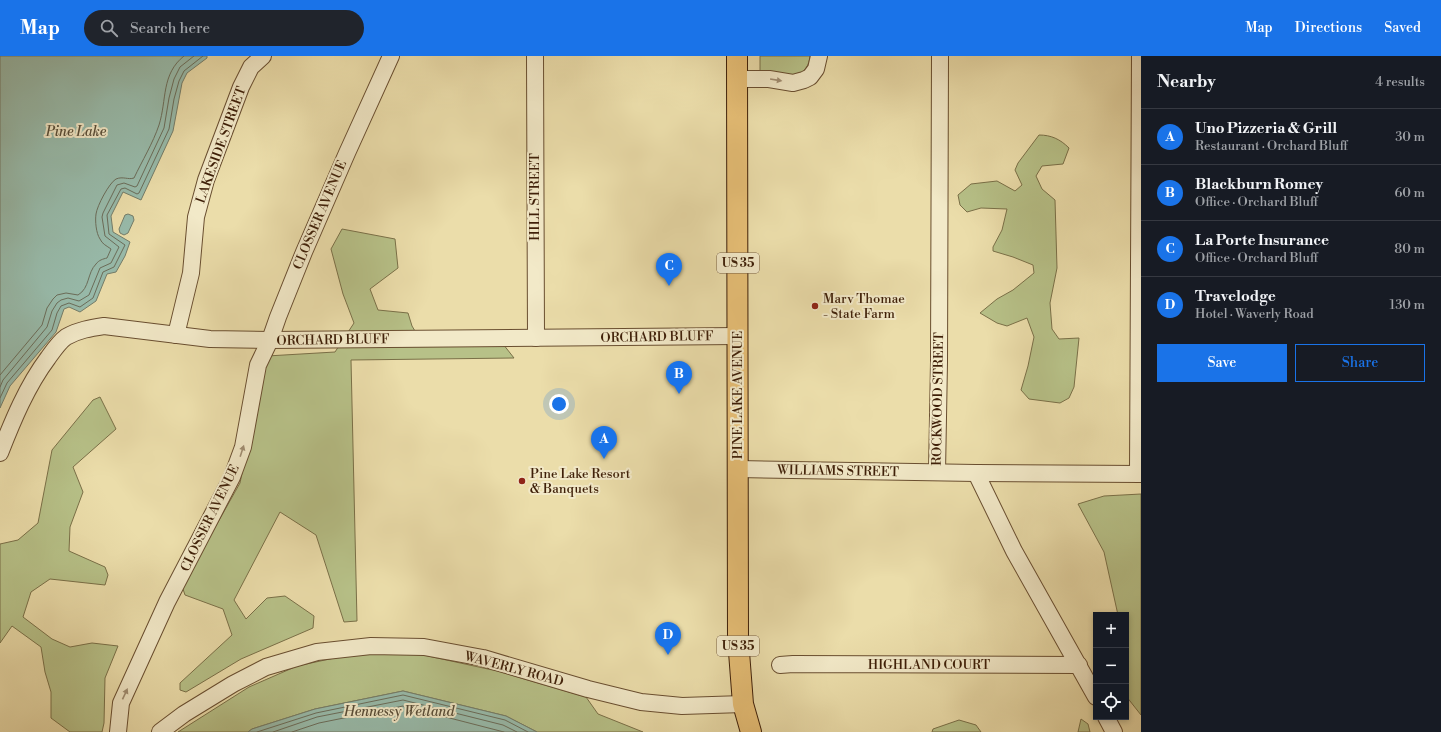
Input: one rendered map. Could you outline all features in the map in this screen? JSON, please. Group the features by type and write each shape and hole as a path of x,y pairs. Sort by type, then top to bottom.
{"main road":[{"name":"PINE LAKE AVENUE","path":"737,56 738,639 743,704 750,732"}],"street":[{"name":"LAKESIDE STREET","path":"176,335 190,273 196,217 206,180 241,86 251,67 263,56"},
{"name":"CLOSSER AVENUE","path":"118,732 121,703 167,602 232,477 243,447 258,365 270,340 304,252 391,56"},
{"name":"HILL STREET","path":"535,56 536,338"},
{"path":"737,79 769,79 793,83 804,80 810,77 816,69 819,56"},
{"name":"ROCKWOOD STREET","path":"940,56 939,362 937,472 976,473"},
{"path":"1093,691 1014,551 976,473 1140,474 1140,56"},
{"name":"ORCHARD BLUFF","path":"0,453 22,401 38,372 65,338 87,328 104,326 210,339 270,340 738,336"},
{"name":"WILLIAMS STREET","path":"738,469 937,472"},
{"name":"WAVERLY ROAD","path":"160,732 184,714 233,684 266,667 317,652 371,646 424,647 483,658 588,689 641,702 682,706 743,704"},
{"name":"HIGHLAND COURT","path":"780,665 1079,665"},
{"path":"1108,720 1114,732"}],"green space":[{"path":"760,56 810,56 809,63 806,68 796,77 760,71"},
{"path":"1039,135 1055,138 1069,148 1063,164 1042,166 1036,176 1042,189 1055,200 1057,268 1050,303 1052,329 1059,339 1079,338 1074,387 1069,398 1060,403 1029,399 1021,390 1034,337 1027,318 1007,326 997,323 980,313 1034,273 1033,265 993,251 993,247 1002,230 1007,209 981,208 967,212 960,205 958,195 971,184 997,181 1015,191 1022,185 1015,170 1018,163"},
{"path":"342,229 395,239 398,268 370,289 378,310 408,313 412,326 424,346 503,344 514,358 351,360 357,621 344,622 316,535 280,512 234,600 246,619 267,598 285,596 314,616 313,628 241,659 186,692 180,690 180,683 232,635 223,609 185,595 182,586 240,483 267,356 335,352 354,323 343,294 331,249"},
{"path":"100,397 116,429 73,467 83,492 70,527 69,551 105,567 108,575 105,585 50,579 31,592 23,617 52,639 70,647 92,643 118,646 105,678 104,723 102,732 70,732 51,718 51,692 45,672 41,647 12,626 0,643 0,544 18,540 38,523 52,450 93,400"},
{"path":"1141,494 1141,715 1129,700 1129,612 1117,612 1104,552 1078,504 1104,496"},
{"path":"367,651 419,654 497,671 586,697 598,714 643,732 537,732 506,716 403,691 315,709 252,729 248,732 178,732 249,687 297,666"},
{"path":"1081,719 1088,724 1090,732 1078,732"},
{"path":"959,720 976,725 981,732 932,732 933,729"}],"water":[{"name":"Pine Lake","path":"0,56 207,56 207,58 187,73 182,83 173,131 141,200 123,192 111,216 113,232 130,242 125,256 116,272 107,274 96,301 80,312 69,307 64,309 56,332 10,386 0,408"},
{"path":"128,214 133,216 134,220 128,233 124,235 120,233 119,229 125,215"},
{"name":"Hennessy Wetland","path":"403,691 506,716 537,732 248,732 252,729 315,709"}],"place":[{"name":"La Porte Insurance","path":"669,286"},
{"name":"Marv Thomae - State Farm","path":"815,306"},
{"name":"Blackburn Romey","path":"679,394"},
{"name":"Uno Pizzeria & Grill","path":"604,459"},
{"name":"Pine Lake Resort & Banquets","path":"522,481"},
{"name":"Travelodge","path":"668,655"}]}
